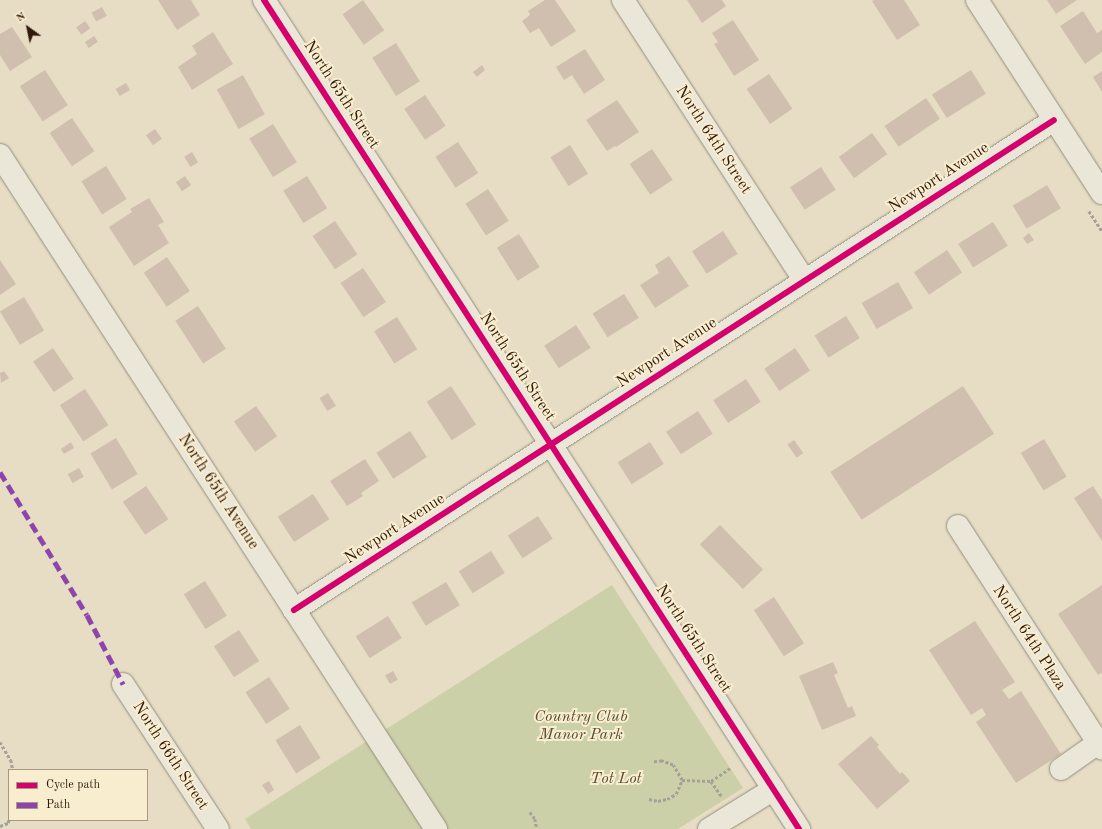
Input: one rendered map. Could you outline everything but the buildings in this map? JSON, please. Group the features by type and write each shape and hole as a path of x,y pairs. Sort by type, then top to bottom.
{"street":[{"name":"North 65th Street","path":"264,0 552,444 799,829"},
{"name":"North 64th Street","path":"623,0 804,280"},
{"path":"977,0 1102,193"},
{"name":"Newport Avenue","path":"294,610 1054,120"},
{"name":"North 65th Avenue","path":"0,155 436,829"},
{"name":"North 64th Plaza","path":"958,526 1100,746"},
{"name":"North 66th Street","path":"123,684 218,829"},
{"path":"1061,769 1100,746"},
{"path":"710,829 774,789"}],"path":[{"path":"0,742 11,760 13,769"},
{"path":"652,762 662,761 673,765 682,780"},
{"path":"682,780 711,781 730,768"},
{"path":"649,799 662,800 676,794 682,780"},
{"path":"711,781 723,800"},
{"path":"530,812 535,819 537,829"},
{"path":"0,826 8,824 9,821"}],"green space":[{"name":"Country Club Manor Park","path":"612,585 743,788 678,829 251,829 245,819"}],"marked path":[{"path":"0,472 87,615 123,684"}],"cycle path":[{"path":"264,0 799,829"},
{"path":"294,610 1054,120"}],"park label":[{"name":"Tot Lot","path":"616,779"}]}
